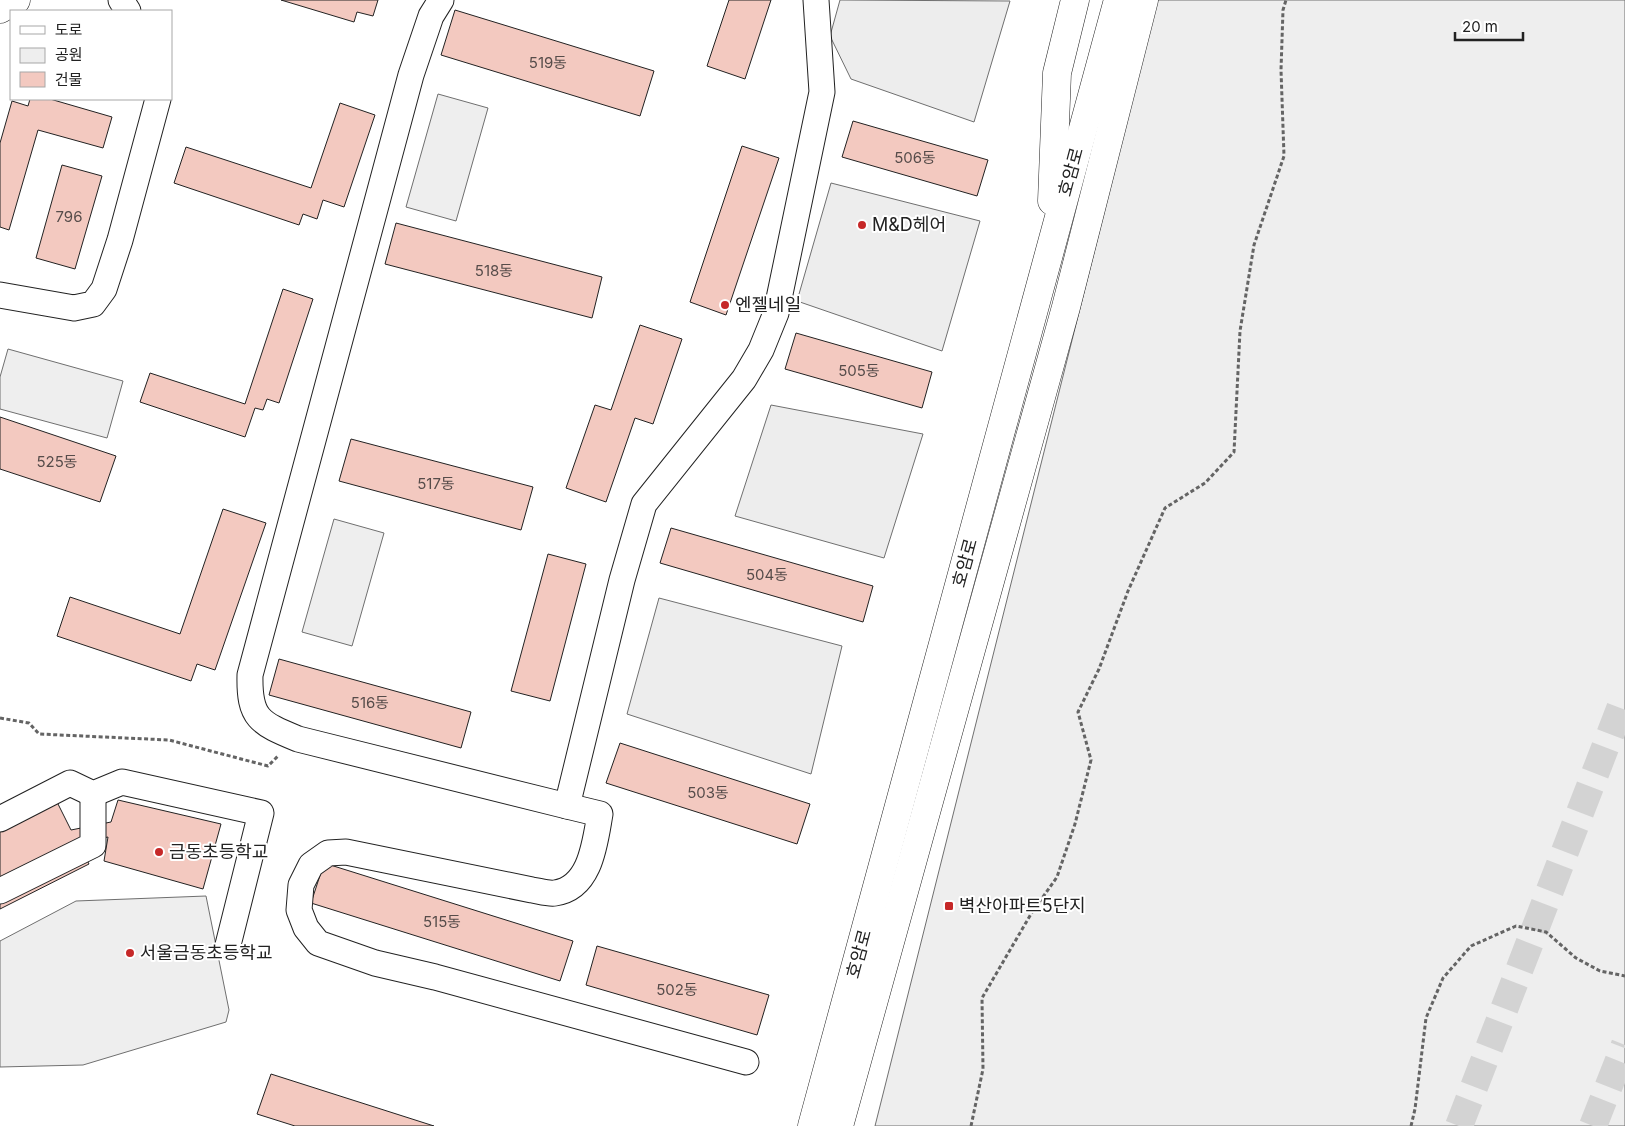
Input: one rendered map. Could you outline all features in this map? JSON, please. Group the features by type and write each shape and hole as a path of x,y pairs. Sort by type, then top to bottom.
{"main road":[{"path":"0,9 16,0"},
{"path":"1049,253 1057,74 1075,0"},
{"name":"호암로","path":"812,1126 1118,0"},
{"name":"호암로","path":"839,1126 1066,306 1144,0"}],"street":[{"path":"441,0 431,16 411,74 250,675 250,697 256,714 270,727 298,739 600,814 588,867 577,881 566,890 554,894 346,852 328,853 311,865 301,885 299,910 306,928 318,943 374,963 435,977 746,1062"},
{"path":"567,806 622,580 644,504 744,379 761,350 776,313 822,92 816,0"},
{"path":"0,295 74,308 93,304 104,289 120,240 158,100"},
{"path":"0,819 70,783 93,794 122,782 261,813 228,945"},
{"path":"0,891 93,845 93,794"}],"path":[{"path":"971,1126 983,1069 982,998 1031,914 1057,877 1075,824 1092,760 1078,712 1099,669 1128,591 1165,508 1205,483 1234,452 1240,331 1254,245 1284,156 1281,70 1283,10 1286,0"},
{"path":"0,718 29,723 39,734 169,740 268,766 298,739"},
{"path":"1411,1126 1415,1109 1426,1018 1443,978 1471,946 1516,926 1546,932 1576,958 1600,971 1625,976"}],"green space":[{"path":"1156,0 1625,0 1625,1126 875,1126"},
{"path":"438,94 488,108 456,221 406,207"},
{"path":"8,349 123,381 107,438 0,409 0,377"},
{"path":"334,519 384,533 352,646 302,632"},
{"path":"206,896 229,1010 226,1022 83,1065 0,1067 0,941 76,901"}],"shaded area":[{"path":"840,0 1010,1 974,122 851,79 830,36"},
{"path":"831,183 980,221 942,351 797,301"},
{"path":"771,405 923,434 884,558 735,516"},
{"path":"659,598 842,646 811,774 627,714"}],"building":[{"path":"281,0 378,0 373,16 357,12 354,22"},
{"path":"729,0 771,0 745,79 707,66"},
{"path":"455,10 654,71 640,116 441,55"},
{"path":"30,100 53,100 112,117 103,148 38,130 9,230 0,227 0,143 12,101 28,106"},
{"path":"340,103 375,115 344,207 323,200 317,219 303,214 299,225 174,183 186,147 311,188"},
{"path":"853,121 988,160 977,196 842,157"},
{"path":"742,146 779,158 726,315 690,302"},
{"path":"62,165 102,176 75,269 36,258"},
{"path":"396,223 602,277 592,318 385,264"},
{"path":"283,289 313,299 279,403 267,399 263,410 255,408 245,437 140,402 150,373 245,404"},
{"path":"640,325 682,339 653,424 635,418 606,502 566,488 595,405 611,410"},
{"path":"796,333 932,372 922,408 785,369"},
{"path":"0,417 116,456 100,502 0,469"},
{"path":"351,439 533,487 521,530 339,481"},
{"path":"223,509 266,523 215,670 197,664 191,681 57,636 70,597 180,634"},
{"path":"671,528 873,586 863,622 660,563"},
{"path":"548,554 586,564 550,701 511,691"},
{"path":"279,659 471,712 461,748 269,695"},
{"path":"620,743 810,804 797,844 606,783"},
{"name":"금동초등학교","path":"118,800 221,824 203,889 104,861 108,837 78,843 89,864 0,909 0,829 57,802 71,830 111,822"},
{"path":"324,863 573,941 560,981 311,903"},
{"path":"597,946 769,995 757,1035 586,985"},
{"path":"271,1074 434,1126 295,1126 257,1114"}],"tunnel":[{"path":"1459,1126 1625,696"},
{"path":"1593,1126 1625,1045"}],"place":[{"name":"M&D헤어","path":"862,225"},
{"name":"엔젤네일","path":"725,305"},
{"name":"금동초등학교","path":"159,852"},
{"name":"벽산아파트5단지","path":"949,906"},
{"name":"서울금동초등학교","path":"130,953"}]}
